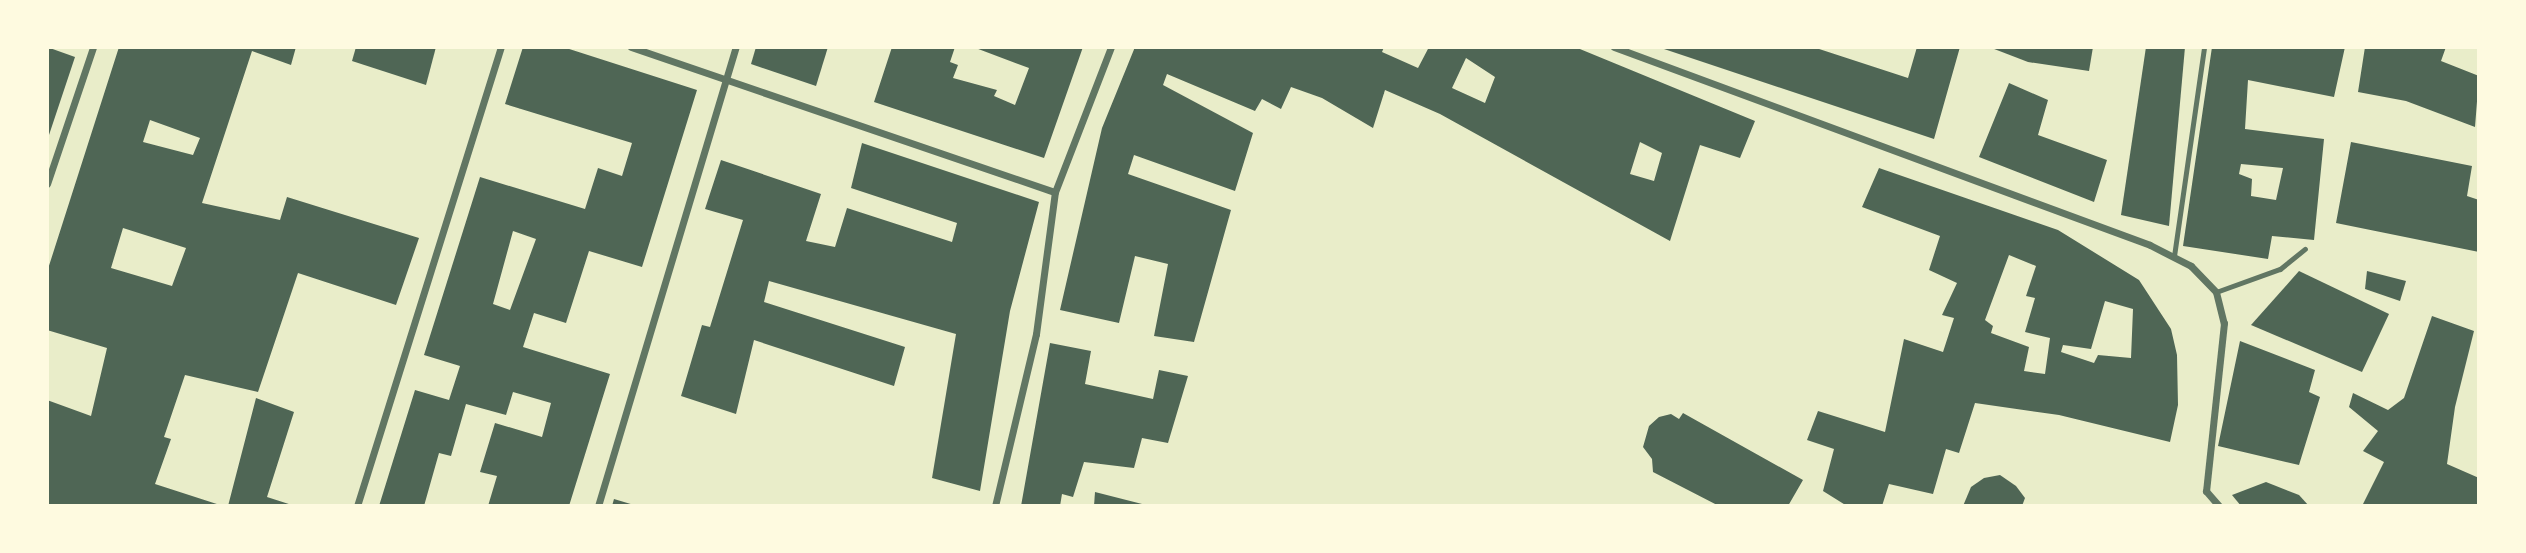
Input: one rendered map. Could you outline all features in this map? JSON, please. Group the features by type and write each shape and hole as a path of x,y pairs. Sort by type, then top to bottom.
{"street":[{"path":"47,184 93,47"},
{"path":"357,506 501,47"},
{"path":"631,47 1055,192"},
{"path":"598,506 736,47"},
{"path":"995,506 1036,334 1055,192 1111,47"},
{"path":"1614,47 2174,256 2191,265 2216,292 2224,323 2206,491 2218,506"}],"lane":[{"path":"2174,256 2204,47"},
{"path":"2216,292 2280,269 2305,249"}],"building":[{"path":"47,47 75,57 48,138 47,138"},
{"path":"119,47 296,47 291,65 252,51 202,203 280,220 287,197 419,238 396,305 298,273 258,392 185,375 164,437 171,439 155,484 223,506 47,506 47,400 91,416 107,348 47,330 47,272","holes":["150,120 200,138 193,155 143,142","123,228 186,248 172,286 111,268"]},
{"path":"356,47 436,47 426,85 352,61"},
{"path":"523,47 563,47 697,90 642,267 589,251 566,323 534,313 523,347 610,374 569,506 488,506 497,476 480,472 495,423 542,437 551,403 513,392 506,415 466,404 451,456 439,453 424,506 379,506 415,390 449,400 460,366 424,355 480,177 585,209 598,168 622,176 632,143 505,104","holes":["513,231 536,239 510,310 493,304"]},
{"path":"756,47 828,47 816,86 751,64"},
{"path":"892,47 955,47 950,62 958,65 953,78 997,90 994,96 1015,105 1029,68 973,47 1083,47 1044,158 874,102"},
{"path":"1135,47 1384,47 1382,52 1418,68 1429,47 1575,47 1755,121 1740,158 1700,145 1670,241 1440,114 1385,90 1373,128 1322,98 1291,87 1281,109 1262,99 1255,111 1167,74 1163,85 1253,133 1235,191 1134,155 1128,174 1231,210 1194,342 1154,336 1168,264 1135,256 1119,323 1060,310 1102,128","holes":["1466,58 1495,77 1485,103 1452,88","1640,142 1662,153 1654,181 1630,174"]},
{"path":"1813,47 1908,78 1917,47 1960,47 1934,139 1661,48"},
{"path":"1989,47 2093,47 2089,71 2028,62"},
{"path":"2146,47 2185,47 2169,226 2121,215"},
{"path":"2212,47 2345,47 2334,97 2248,80 2245,129 2324,139 2314,240 2272,236 2268,259 2183,246","holes":["2241,164 2283,168 2276,200 2251,196 2252,179 2239,174"]},
{"path":"2365,47 2446,47 2441,61 2479,76 2475,127 2406,101 2358,92"},
{"path":"2009,83 2048,100 2038,135 2107,160 2094,202 1979,157"},
{"path":"2351,142 2472,166 2467,196 2479,200 2479,252 2336,223"},
{"path":"862,143 1039,202 1010,311 980,491 932,478 956,334 769,281 764,302 905,347 894,386 754,340 736,414 681,396 702,325 710,327 743,220 705,209 721,160 821,194 806,241 835,247 847,208 952,242 957,223 851,188"},
{"path":"1879,168 2058,230 2139,280 2171,329 2177,355 2178,405 2170,442 2059,415 1975,403 1959,453 1946,449 1933,494 1889,484 1882,506 1847,506 1823,491 1834,449 1807,440 1818,411 1885,432 1904,339 1943,352 1954,318 1942,315 1957,283 1929,270 1940,236 1862,207","holes":["2009,255 2036,266 2026,296 2035,298 2025,332 2050,338 2045,374 2024,371 2029,347 1991,333 1993,326 1985,320","2105,301 2133,309 2131,358 2098,355 2094,363 2061,352 2063,345 2091,349"]},
{"path":"2299,271 2389,314 2362,372 2251,325"},
{"path":"2367,271 2406,281 2400,301 2365,289"},
{"path":"2432,316 2474,331 2455,407 2447,464 2479,478 2479,506 2362,506 2384,462 2363,451 2378,431 2349,407 2353,393 2388,410 2404,398"},
{"path":"2240,341 2315,370 2309,392 2320,397 2299,465 2218,446"},
{"path":"1050,343 1091,351 1085,384 1153,399 1159,370 1188,376 1168,443 1142,438 1134,468 1084,462 1073,497 1062,494 1060,506 1021,506"},
{"path":"256,398 294,412 267,497 295,506 228,506"},
{"path":"1683,413 1803,480 1788,506 1719,506 1653,472 1652,459 1643,447 1649,426 1659,417 1671,414 1679,419"},
{"path":"2000,475 2016,486 2025,498 2022,506 1963,506 1971,487 1984,478"},
{"path":"2266,482 2299,495 2309,506 2241,506 2232,495"},
{"path":"1095,492 1146,505 1146,506 1094,506"},
{"path":"614,499 634,505 612,506"}]}
